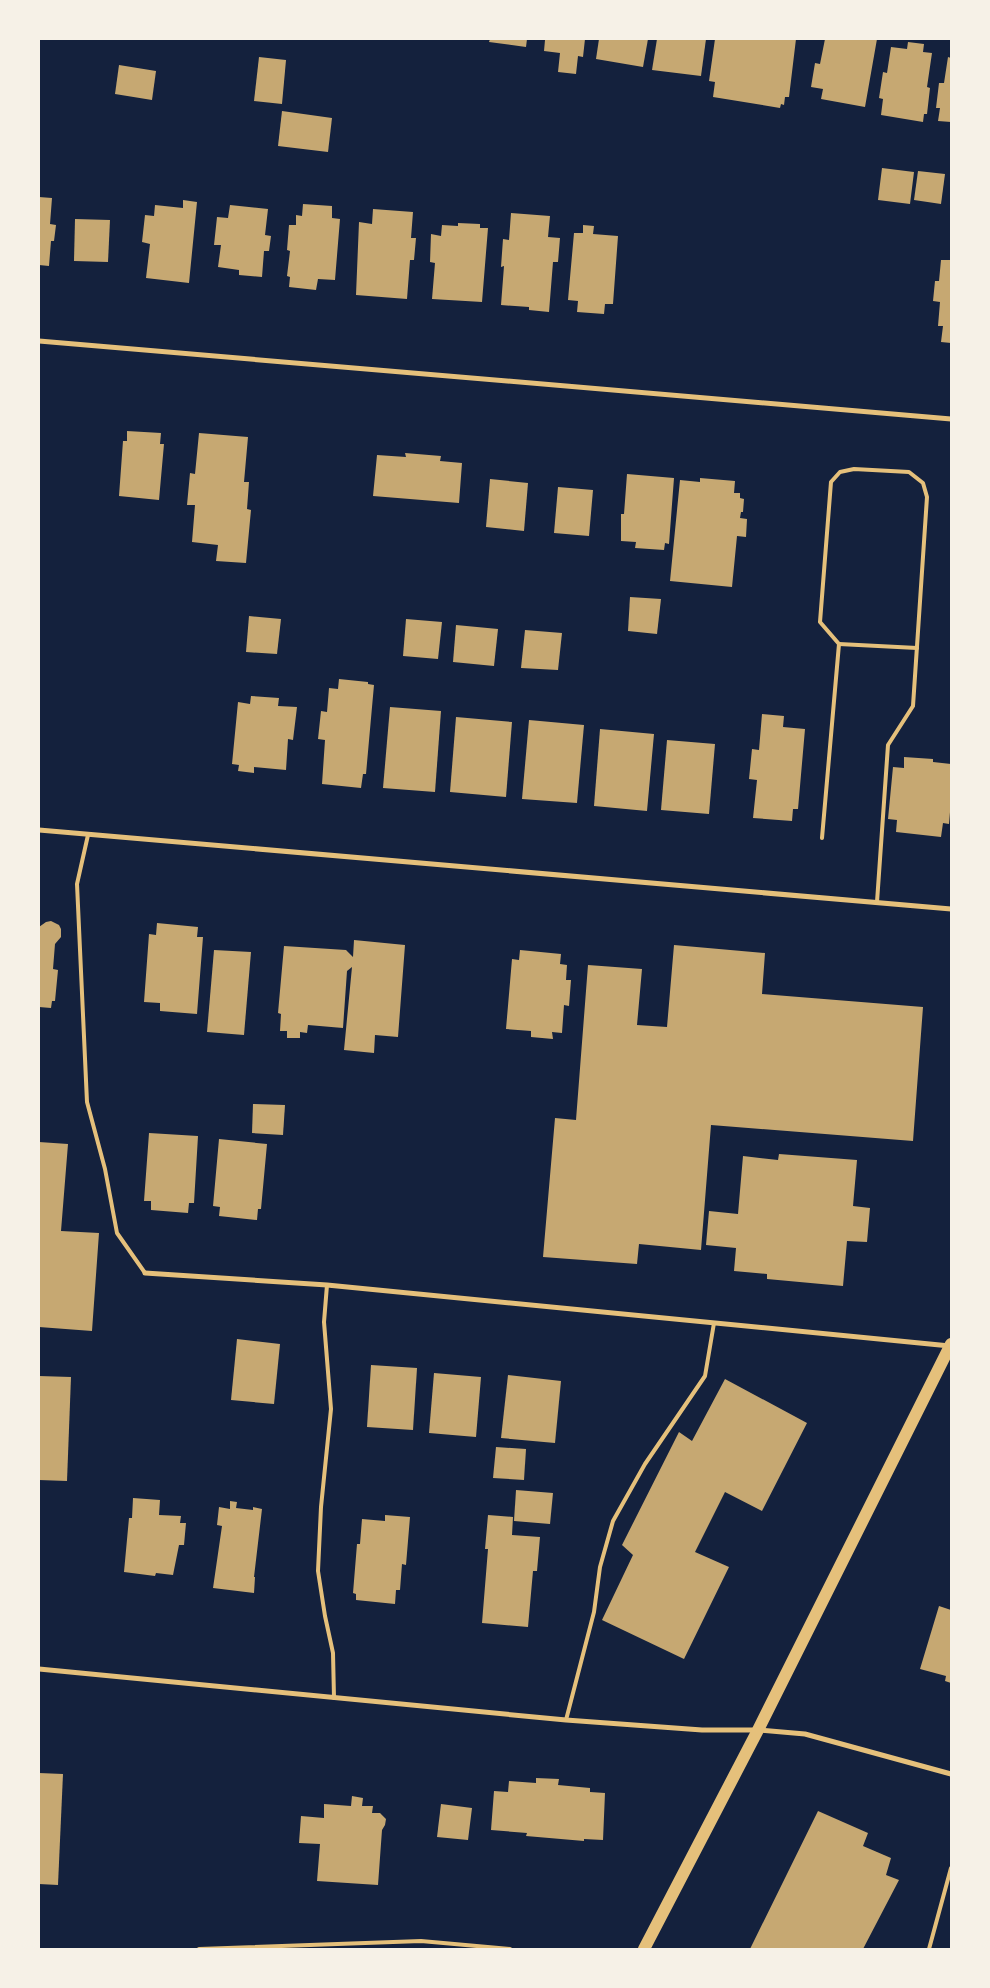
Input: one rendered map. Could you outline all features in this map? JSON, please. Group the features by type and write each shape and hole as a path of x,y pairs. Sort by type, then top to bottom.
{"main road":[{"path":"644,1949 758,1730 951,1345"}],"street":[{"path":"39,341 951,419"},
{"path":"39,830 951,909"},
{"path":"145,1273 327,1285 951,1345"},
{"path":"39,1669 566,1720 702,1730 758,1730 805,1734 951,1774"}],"lane":[{"path":"822,838 838,644 820,622 831,482 840,472 854,469 909,472 923,483 927,497 914,706 888,745 878,902"},
{"path":"838,644 917,648"},
{"path":"88,835 77,884 87,1102 104,1169 117,1233 145,1273"},
{"path":"327,1285 324,1322 331,1409 321,1506 318,1571 333,1653 334,1698"},
{"path":"566,1720 594,1612 600,1567 613,1521 645,1464 705,1376 714,1323"},
{"path":"929,1949 951,1868"},
{"path":"199,1949 421,1941 510,1949"}],"building":[{"path":"490,39 527,39 526,47 489,42"},
{"path":"541,39 585,39 583,57 578,56 576,74 558,72 560,53 544,51 545,40"},
{"path":"599,39 648,39 643,67 596,59"},
{"path":"657,39 706,39 701,76 652,70"},
{"path":"715,39 796,39 789,97 785,97 784,105 781,104 780,108 713,97 715,82 709,81"},
{"path":"825,39 877,39 865,107 821,99 823,89 811,87 815,63 820,64"},
{"path":"908,42 924,44 923,52 932,53 927,87 930,88 927,114 924,114 923,122 881,115 883,99 879,98 883,72 887,73 891,47 907,49"},
{"path":"259,57 286,60 282,104 254,101"},
{"path":"948,57 951,58 951,122 938,121 940,108 936,108 939,83 944,83"},
{"path":"119,65 156,71 152,100 115,94"},
{"path":"282,111 332,118 328,152 278,146"},
{"path":"882,168 914,172 910,204 878,200"},
{"path":"918,171 945,174 941,204 914,200"},
{"path":"39,197 52,198 50,224 56,225 54,241 51,241 49,266 39,265"},
{"path":"183,200 197,202 189,283 146,278 150,244 142,242 145,215 154,216 155,205 183,208"},
{"path":"303,204 332,206 332,218 340,219 335,280 318,279 316,290 289,287 290,277 287,276 290,251 287,250 289,225 296,225 296,215 302,216"},
{"path":"230,205 268,209 265,235 271,236 269,251 264,251 262,277 239,275 239,270 218,267 221,245 214,245 217,217 228,218"},
{"path":"373,209 413,212 411,238 416,238 414,260 410,260 407,299 356,295 359,222 372,224"},
{"path":"511,213 550,216 548,237 560,238 558,262 553,262 549,312 529,310 529,307 501,305 504,266 501,267 503,239 509,240"},
{"path":"75,219 110,220 108,262 74,261"},
{"path":"458,223 480,224 480,228 488,228 482,302 432,299 435,263 430,262 431,234 441,236 442,225 458,226"},
{"path":"583,225 594,226 593,234 618,236 613,304 605,304 604,314 577,312 578,301 568,300 574,233 583,233"},
{"path":"941,260 951,260 951,343 941,342 943,326 938,326 940,302 933,301 935,281 939,281"},
{"path":"127,431 161,433 160,444 164,444 159,500 119,496 123,441 127,441"},
{"path":"199,433 248,437 244,482 249,482 247,509 251,510 246,563 216,561 218,545 192,542 195,505 187,505 190,473 195,474"},
{"path":"405,453 441,456 440,461 462,463 459,503 373,496 377,455 406,457"},
{"path":"627,474 674,478 669,544 665,543 664,550 635,548 636,542 621,541 621,514 624,514"},
{"path":"700,478 735,481 734,493 740,493 740,498 744,499 743,512 741,512 740,518 747,519 746,537 737,536 732,587 670,581 680,480 700,482"},
{"path":"490,479 528,483 524,531 486,527"},
{"path":"558,487 593,490 589,536 554,533"},
{"path":"630,597 661,599 657,634 628,631"},
{"path":"249,616 281,619 277,654 246,652"},
{"path":"406,619 442,622 438,659 403,656"},
{"path":"456,625 498,629 494,666 453,662"},
{"path":"525,630 562,633 558,670 521,668"},
{"path":"339,679 368,682 368,684 374,685 366,774 363,774 361,788 322,784 325,740 318,739 321,711 327,712 329,688 338,689"},
{"path":"251,696 279,698 278,706 297,707 293,740 288,739 286,770 254,767 254,773 238,771 239,765 232,764 238,702 250,704"},
{"path":"390,707 441,711 435,792 383,788"},
{"path":"762,714 784,716 783,727 805,729 798,809 793,809 792,821 753,818 757,780 749,779 752,749 759,750"},
{"path":"456,717 512,722 506,797 450,792"},
{"path":"529,720 584,725 577,803 522,799"},
{"path":"600,729 654,734 647,811 594,806"},
{"path":"667,740 715,744 709,814 661,810"},
{"path":"904,757 933,759 933,762 951,764 949,824 943,823 941,837 896,832 897,820 888,819 893,767 904,768"},
{"path":"51,921 59,925 61,937 55,944 53,969 58,970 55,1001 52,1001 51,1008 39,1007 39,927"},
{"path":"157,923 198,927 197,937 203,937 197,1014 160,1011 160,1003 144,1002 149,934 156,935"},
{"path":"354,940 405,945 398,1037 375,1035 374,1053 344,1050 352,967 347,971 343,1028 308,1025 307,1033 300,1032 300,1038 287,1038 287,1031 280,1031 281,1014 278,1013 284,946 346,950 353,957"},
{"path":"674,945 765,953 762,994 923,1007 913,1141 711,1125 701,1250 639,1244 637,1264 543,1257 555,1118 576,1120 588,965 642,969 637,1025 667,1027"},
{"path":"214,950 251,952 244,1035 207,1032"},
{"path":"520,950 561,954 560,964 567,965 566,980 571,980 569,1006 564,1005 562,1033 552,1032 553,1039 531,1037 531,1031 506,1029 512,959 519,960"},
{"path":"253,1104 285,1105 283,1135 252,1133"},
{"path":"149,1133 198,1136 194,1203 189,1203 188,1213 151,1210 151,1201 144,1201"},
{"path":"219,1139 267,1144 261,1209 258,1209 257,1220 219,1216 220,1207 213,1206"},
{"path":"39,1142 68,1144 61,1231 99,1233 92,1331 39,1327"},
{"path":"779,1154 857,1160 853,1206 870,1208 867,1242 847,1241 843,1286 767,1279 767,1274 734,1271 736,1248 706,1245 709,1211 738,1214 743,1156 778,1160"},
{"path":"237,1339 280,1344 274,1404 231,1400"},
{"path":"371,1365 417,1368 413,1430 367,1427"},
{"path":"434,1373 481,1377 476,1437 429,1433"},
{"path":"508,1375 561,1381 555,1443 501,1438"},
{"path":"39,1376 71,1377 67,1481 39,1480"},
{"path":"725,1379 807,1423 762,1511 725,1492 695,1552 729,1567 684,1659 602,1620 633,1555 622,1545 679,1432 692,1441"},
{"path":"496,1447 526,1449 524,1480 493,1478"},
{"path":"516,1490 553,1493 550,1524 514,1521"},
{"path":"133,1498 160,1500 159,1515 181,1516 180,1523 186,1523 184,1545 179,1545 173,1575 156,1573 155,1576 124,1572 129,1518 132,1518"},
{"path":"230,1501 237,1502 236,1508 253,1510 253,1507 262,1509 254,1577 254,1593 213,1588 222,1526 217,1525 219,1507 230,1509"},
{"path":"385,1515 410,1517 406,1565 402,1564 400,1590 396,1590 395,1604 356,1600 356,1594 353,1593 357,1544 360,1544 362,1519 385,1521"},
{"path":"488,1515 513,1517 512,1535 540,1537 537,1571 533,1571 528,1627 482,1623 488,1549 485,1549"},
{"path":"939,1606 951,1610 951,1683 945,1681 946,1676 920,1669"},
{"path":"39,1773 63,1774 58,1885 39,1884"},
{"path":"536,1778 559,1779 558,1785 590,1788 590,1792 605,1793 603,1840 584,1839 584,1841 526,1836 527,1833 491,1830 494,1791 508,1792 509,1781 536,1783"},
{"path":"352,1796 363,1798 362,1806 373,1806 372,1813 380,1813 386,1819 382,1830 378,1885 317,1881 320,1844 299,1843 301,1816 324,1818 324,1804 351,1806"},
{"path":"441,1804 472,1808 468,1840 437,1837"},
{"path":"818,1811 868,1833 863,1846 891,1858 886,1875 899,1880 863,1949 750,1949"}]}
